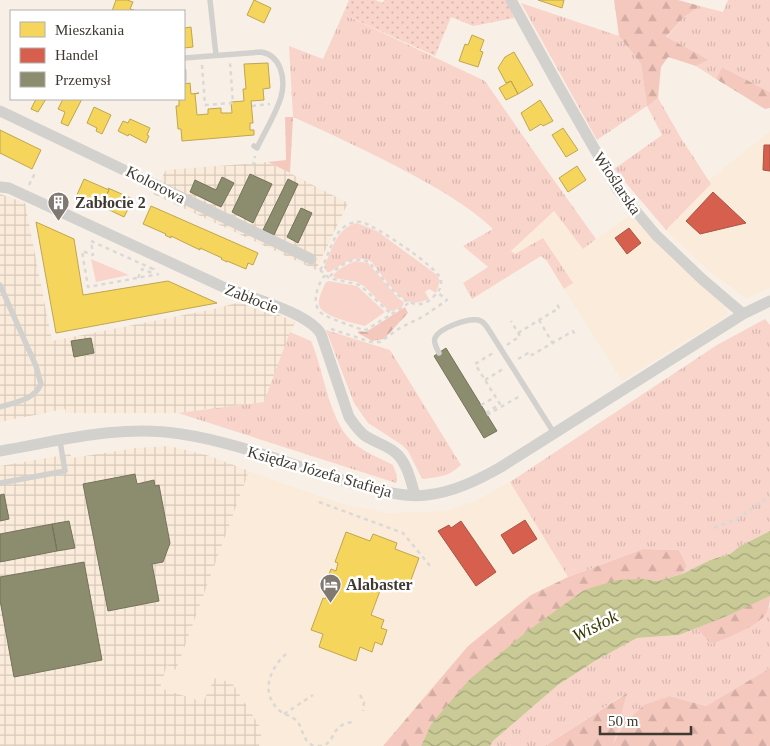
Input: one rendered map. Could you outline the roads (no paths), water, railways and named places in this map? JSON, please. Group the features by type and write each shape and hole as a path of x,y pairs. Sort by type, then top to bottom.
{"street":[{"name":"Wioślarska","path":"511,0 618,190 656,235 702,279 743,314"},
{"name":"Kolorowa","path":"0,111 311,259"},
{"name":"Zabłocie","path":"0,187 9,188 221,286 254,297 309,321 317,327 321,334 349,417 356,428 366,436 389,447 398,454 404,463 414,495"},
{"path":"743,314 770,301"},
{"name":"Księdza Józefa Stafieja","path":"0,451 101,434 154,431 180,433 226,444 328,477 384,492 414,495 443,492 482,478 743,314"}],"lane":[{"path":"210,0 216,55"},
{"path":"185,58 261,52 274,56 281,73 282,90 278,104 257,148 254,146"},
{"path":"0,284 36,366 41,384 37,392 27,399 0,407"},
{"path":"439,353 435,342 435,338 439,334 455,324 472,320 483,323 501,348 554,433"},
{"path":"0,483 65,471 60,441"}],"water":[{"name":"Wisłok","path":"770,531 770,596 679,635 637,638 595,661 558,685 493,741 490,746 421,746 431,724 469,680 525,633 584,590 617,580 642,579 658,581 682,574 710,560 730,554 740,546"}],"place":[{"name":"Zabłocie 2","path":"59,221"},
{"name":"Alabaster","path":"330,603"}]}
